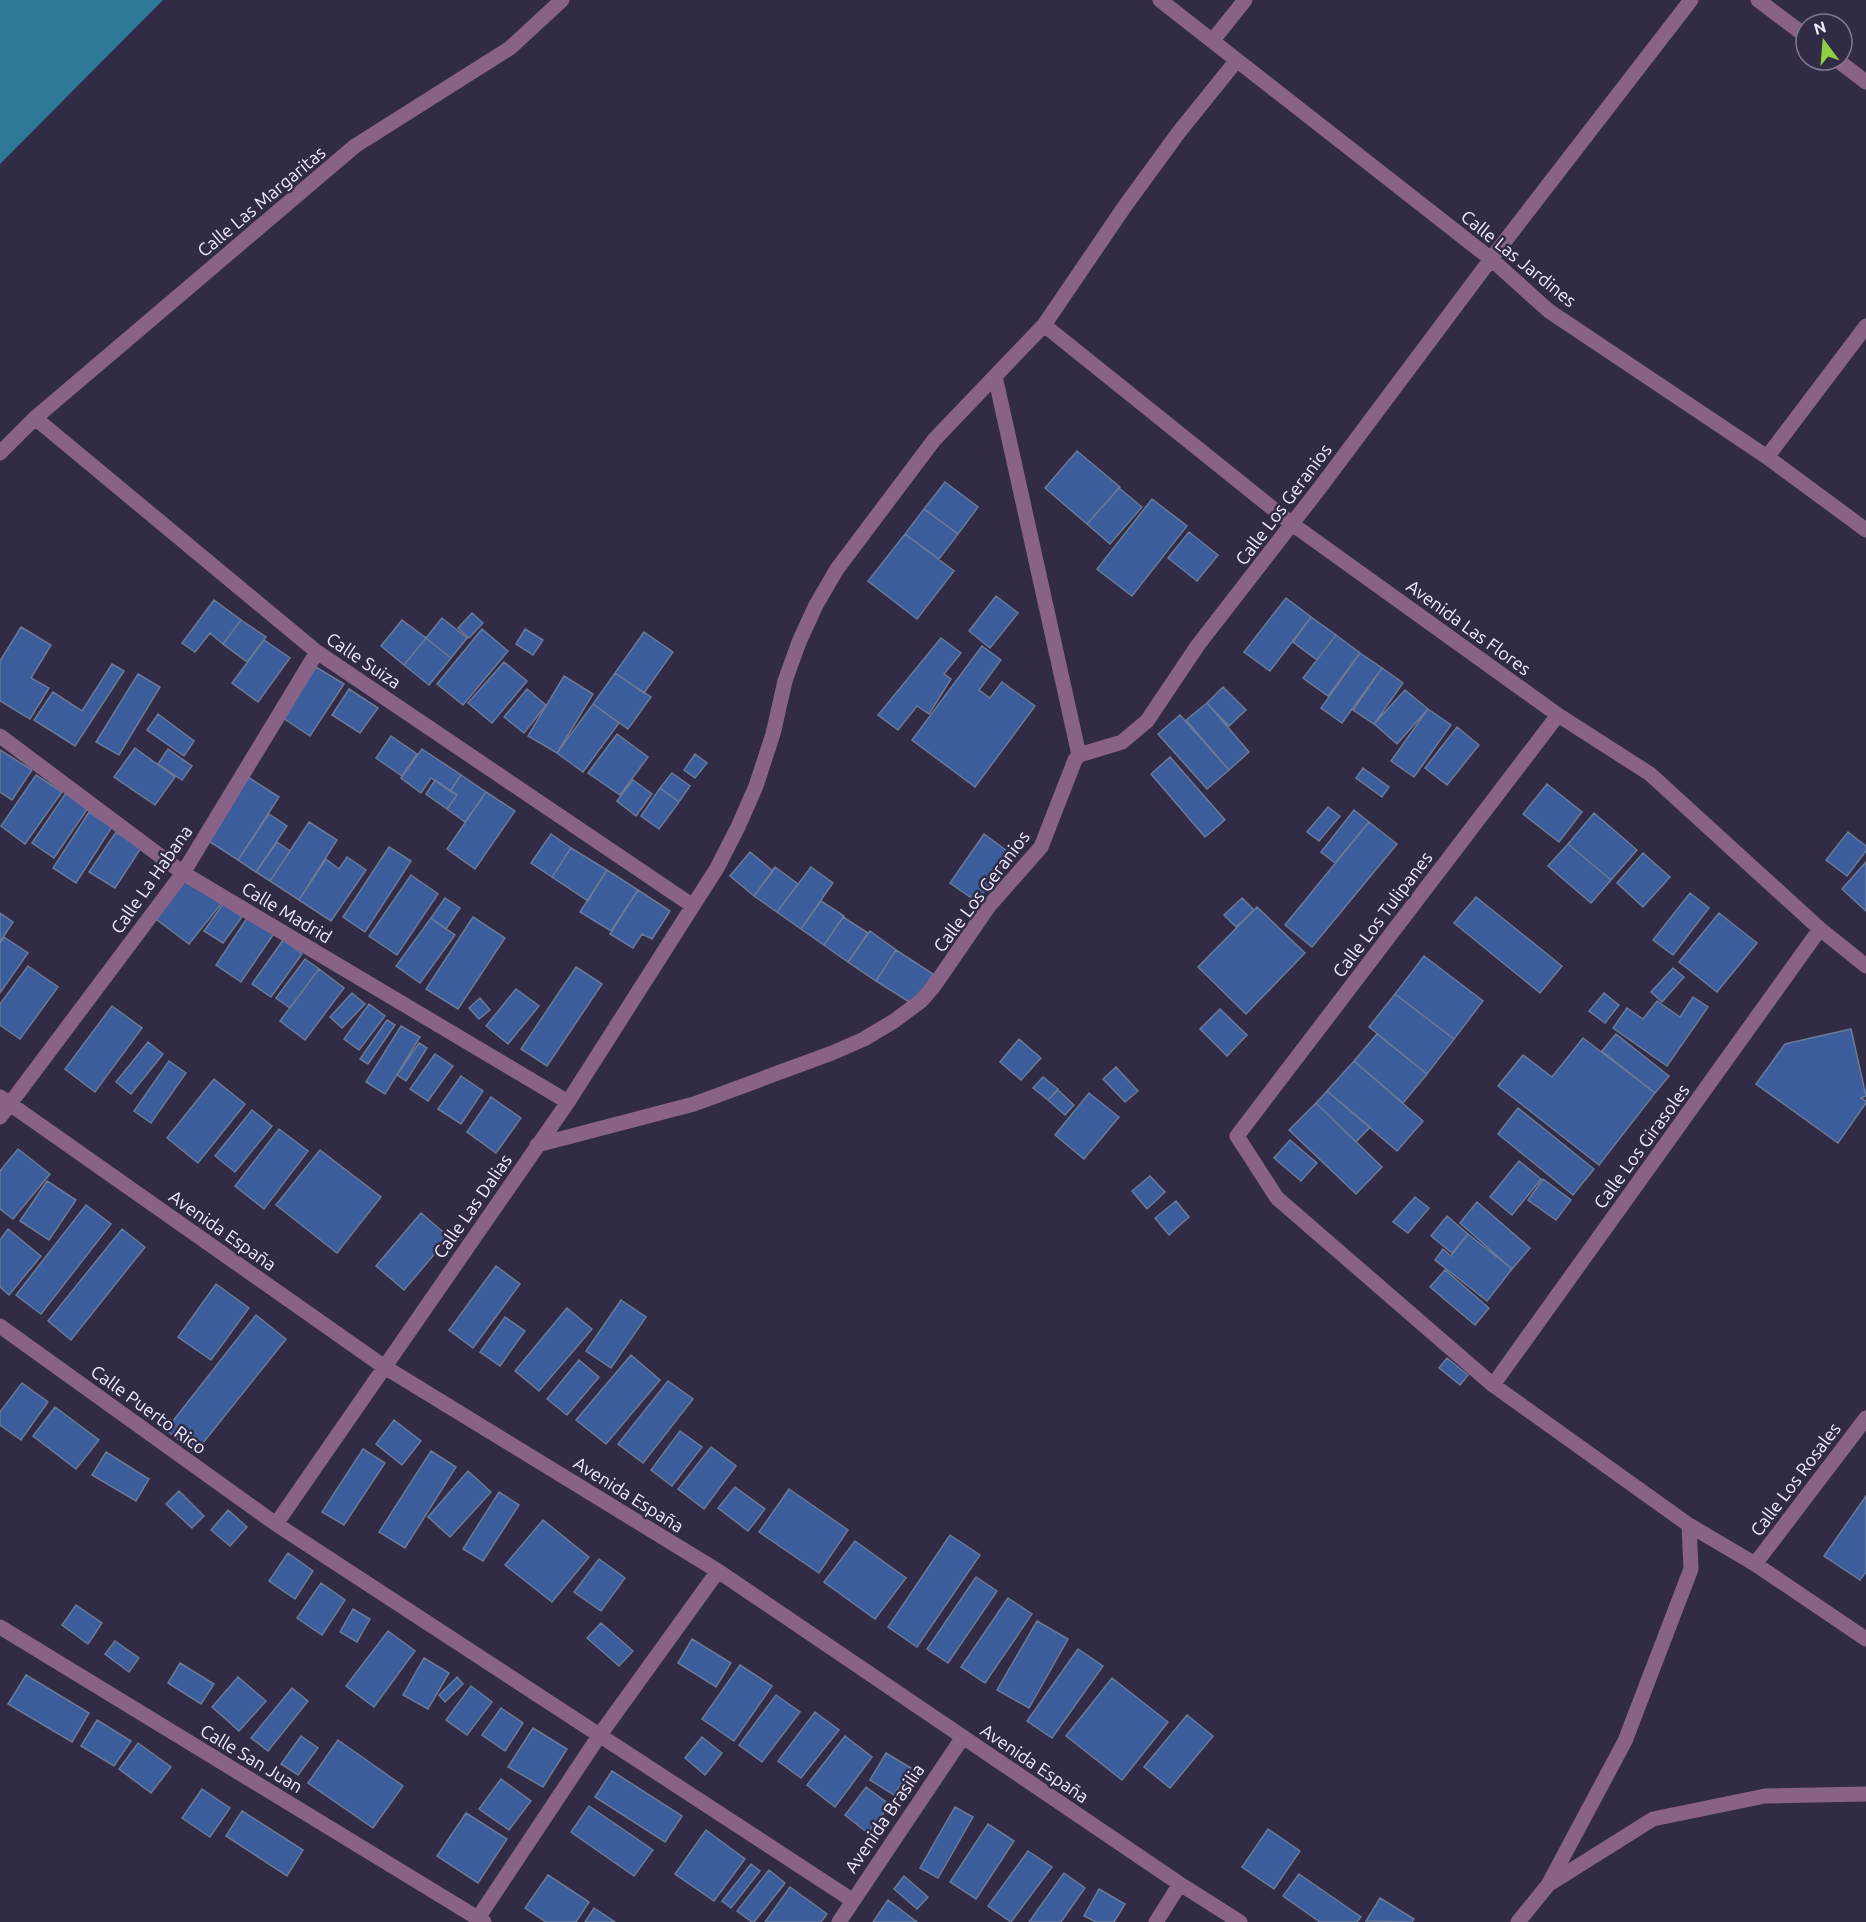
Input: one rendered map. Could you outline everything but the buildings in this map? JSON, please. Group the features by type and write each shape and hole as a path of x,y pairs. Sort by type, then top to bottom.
{"street":[{"name":"Calle Las Margaritas","path":"0,453 34,418 355,146 510,48 562,0"},
{"name":"Calle Las Jardines","path":"1160,0 1491,259 1549,311 1767,457 1866,530"},
{"path":"1213,40 1245,0"},
{"name":"Calle Los Geranios","path":"537,1145 694,1104 832,1053 894,1022 921,1001 934,986 989,906 1041,847 1055,817 1070,769 1079,755 1122,742 1147,721 1198,645 1691,0"},
{"path":"1758,0 1794,27"},
{"name":"Calle Las Dalias","path":"276,1524 383,1366 568,1102 717,868 756,786 773,734 785,681 799,642 816,605 837,569 934,440 1044,325 1131,196 1237,60"},
{"path":"1853,72 1866,82"},
{"name":"Avenida Las Flores","path":"1044,325 1292,524 1558,715 1650,774 1820,929 1866,966"},
{"path":"1767,457 1866,326"},
{"path":"995,376 1079,755"},
{"name":"Calle Suiza","path":"34,418 317,652 693,906"},
{"name":"Calle La Habana","path":"0,1117 5,1101 183,873 317,652"},
{"name":"Calle Los Tulipanes","path":"1493,1385 1277,1198 1237,1136 1558,715"},
{"name":"Calle Madrid","path":"0,736 183,873 568,1102"},
{"name":"Calle Los Girasoles","path":"1493,1385 1820,929"},
{"name":"Avenida España","path":"5,1101 383,1366 718,1571 1180,1884 1240,1922"},
{"name":"Calle Puerto Rico","path":"0,1326 276,1524 852,1900"},
{"path":"1493,1385 1689,1525 1755,1564 1866,1639"},
{"name":"Calle Los Rosales","path":"1755,1564 1866,1418"},
{"path":"1518,1922 1548,1885 1625,1741 1691,1569 1689,1525"},
{"path":"481,1920 599,1736 718,1571"},
{"name":"Calle San Juan","path":"2,1632 481,1920"},
{"name":"Avenida Brasilia","path":"839,1922 963,1737"},
{"path":"1548,1885 1653,1819 1765,1796 1866,1794"},
{"path":"1156,1922 1180,1884"}],"water":[{"path":"0,0 163,0 0,164"}]}
